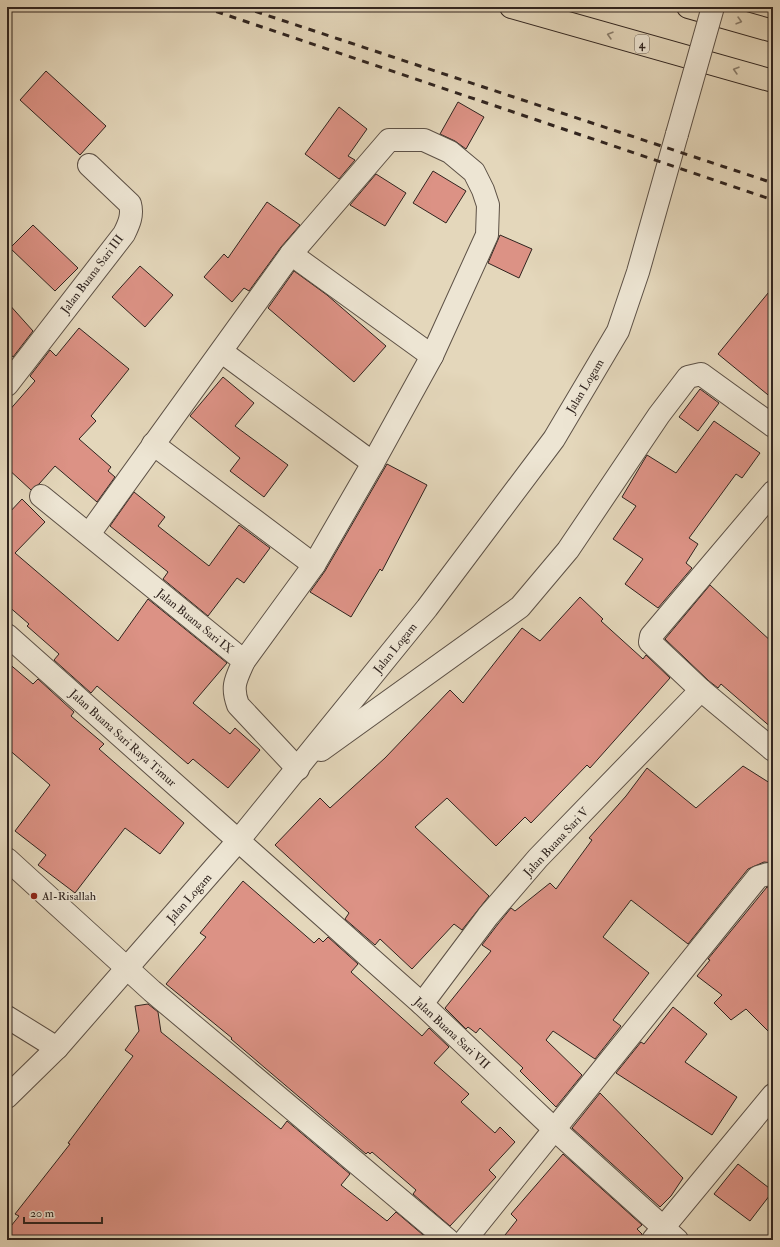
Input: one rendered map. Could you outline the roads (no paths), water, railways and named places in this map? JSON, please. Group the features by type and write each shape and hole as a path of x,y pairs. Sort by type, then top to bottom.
{"highway":[{"name":"4","path":"511,7 773,81"},
{"path":"688,7 773,31"}],"street":[{"name":"Jalan Logam","path":"7,1097 57,1048 127,969 238,841 302,764 427,608 558,432 618,331 638,272 713,7"},
{"path":"89,534 153,444 222,352 291,254 389,140 424,140 450,152 474,172 484,190 488,205 487,235 432,356 373,463 314,565 244,661"},
{"name":"Jalan Buana Sari III","path":"7,385 124,234 129,225 132,212 130,204 89,165"},
{"path":"291,254 432,356"},
{"path":"222,352 373,463"},
{"path":"302,764 520,607 568,550 659,415 688,377 701,374 773,426"},
{"path":"153,444 314,565"},
{"name":"Jalan Buana Sari IX","path":"41,496 244,661 237,677 234,693 238,705 302,764"},
{"path":"769,506 651,636 650,642 652,646 701,690 773,750"},
{"name":"Jalan Buana Sari Raya Timur","path":"7,636 238,841"},
{"name":"Jalan Buana Sari V","path":"422,1004 488,916 538,858 701,690"},
{"name":"Jalan Buana Sari VII","path":"238,841 422,1004 664,1236 773,1095"},
{"path":"7,859 127,969 448,1240"},
{"path":"465,1240 553,1128 758,877 768,874 773,876"},
{"path":"7,1017 57,1048"}],"railway":[{"path":"203,7 773,200"},
{"path":"242,7 773,183"}],"place":[{"name":"Al-Risallah","path":"34,896"}]}
